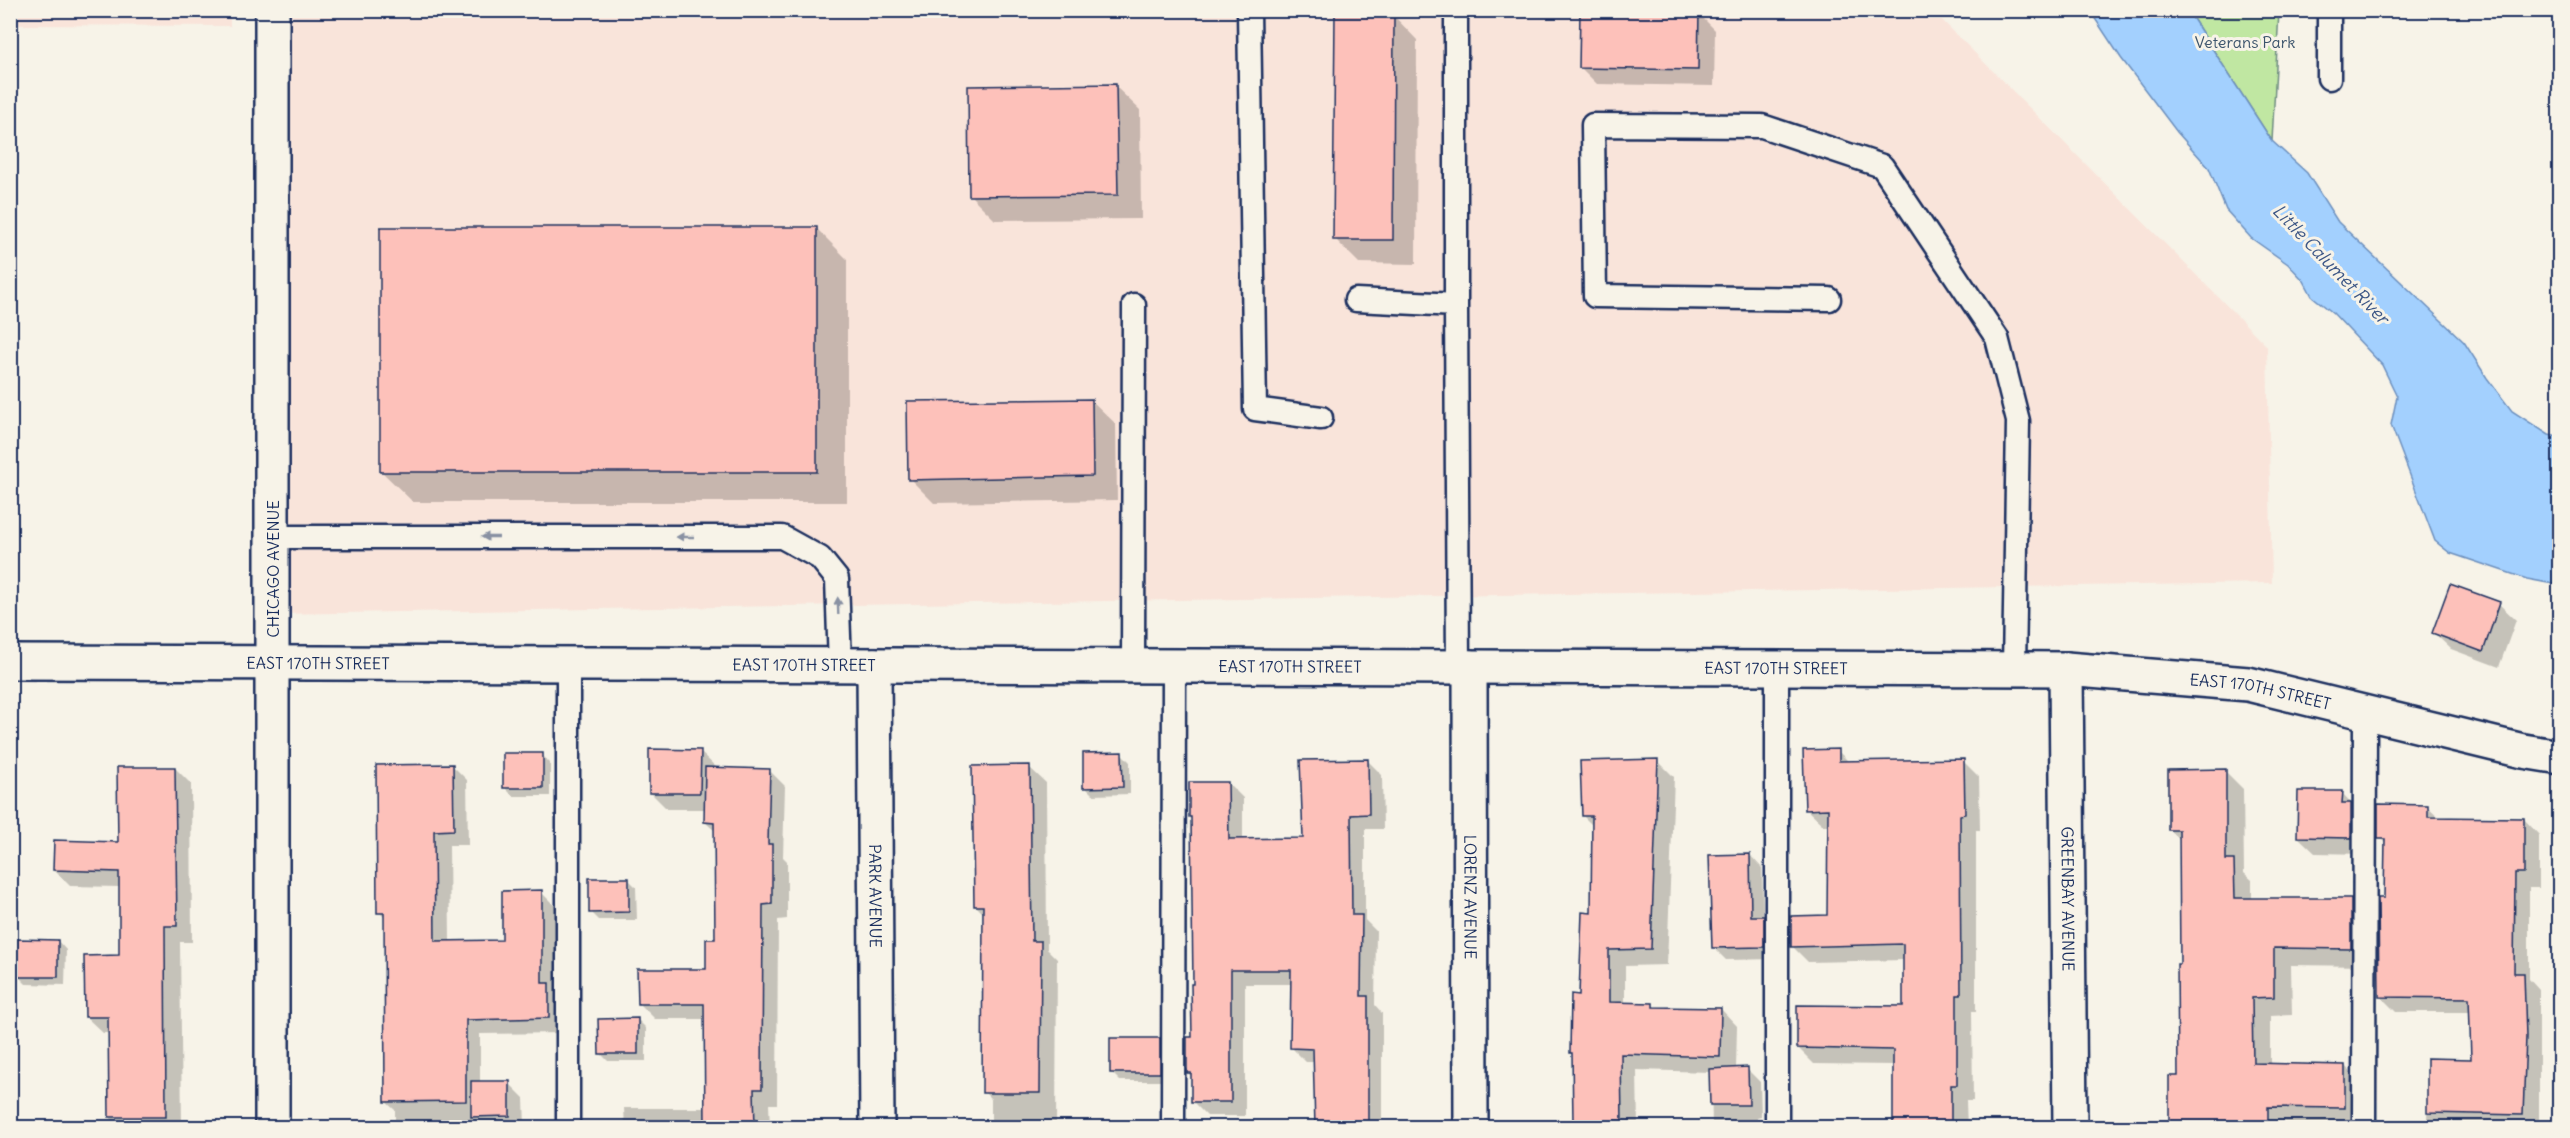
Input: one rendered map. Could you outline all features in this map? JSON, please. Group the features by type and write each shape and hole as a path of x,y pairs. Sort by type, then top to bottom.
{"street":[{"name":"CHICAGO AVENUE","path":"272,10 272,1128"},
{"name":"EAST 170TH STREET","path":"10,662 2066,669 2248,684 2523,752 2559,757"},
{"name":"PARK AVENUE","path":"874,665 877,1128"},
{"name":"LORENZ AVENUE","path":"1464,667 1471,1128"},
{"name":"GREENBAY AVENUE","path":"2066,669 2070,1128"}],"lane":[{"path":"1249,10 1255,409 1321,418"},
{"path":"1456,10 1456,305 1464,667"},
{"path":"2329,10 2329,78"},
{"path":"1829,299 1595,296 1593,125 1762,126 1882,166 1997,338 2018,421 2014,669"},
{"path":"1356,300 1456,305"},
{"path":"1133,666 1134,305"},
{"path":"273,537 782,537 820,558 837,579 840,665"},
{"path":"568,664 568,1128"},
{"path":"1173,1128 1174,666"},
{"path":"1777,668 1777,1128"},
{"path":"2364,1128 2365,713"}],"shaded area":[{"path":"11,10 230,11 230,26 11,25"},
{"path":"273,11 1933,11 2267,346 2272,583 273,614"}],"green space":[{"name":"Veterans Park","path":"2188,11 2279,11 2272,141"}],"water":[{"name":"Little Calumet River","path":"2090,11 2188,11 2272,141 2307,173 2338,222 2464,342 2512,411 2549,435 2559,437 2559,585 2527,579 2450,553 2435,541 2391,425 2397,396 2382,365 2333,313 2312,296 2304,281 2288,264 2251,238 2226,210 2209,168 2177,132 2121,58"}],"building":[{"path":"1580,11 1699,12 1698,70 1579,68"},
{"path":"1335,13 1394,14 1393,240 1333,240"},
{"path":"1116,84 1118,195 969,196 968,86"},
{"path":"380,227 817,227 817,472 380,472"},
{"path":"1092,399 1093,476 908,480 907,401"},
{"path":"2450,584 2500,602 2483,652 2432,633"},
{"path":"649,749 701,750 700,793 649,793"},
{"path":"1839,749 1839,761 1964,759 1965,814 1960,815 1961,995 1957,995 1957,1085 1951,1085 1951,1128 1893,1128 1893,1050 1797,1048 1797,1005 1903,1006 1903,944 1791,947 1791,916 1827,915 1828,809 1805,810 1803,750"},
{"path":"1122,752 1123,787 1083,788 1083,753"},
{"path":"503,753 543,753 543,788 503,788"},
{"path":"1368,759 1369,814 1351,815 1352,915 1362,915 1361,996 1368,996 1368,1128 1315,1128 1313,1049 1290,1048 1291,970 1231,970 1231,1102 1191,1102 1191,1073 1187,1073 1187,1037 1192,1037 1191,984 1193,984 1189,782 1228,782 1229,839 1303,838 1300,760"},
{"path":"1658,759 1651,949 1609,950 1609,1002 1653,1003 1653,1007 1721,1008 1720,1057 1621,1054 1622,1121 1573,1121 1572,1053 1570,1053 1571,994 1579,995 1582,912 1591,913 1592,816 1582,816 1580,761"},
{"path":"453,764 454,830 434,831 435,941 502,940 502,891 542,890 542,983 549,983 549,1018 466,1020 466,1101 385,1102 384,913 377,913 376,765"},
{"path":"1030,765 1032,941 1041,941 1040,1093 982,1093 983,906 974,906 972,766"},
{"path":"117,767 175,767 177,926 165,926 166,1117 109,1117 108,1017 85,1017 84,956 119,955 119,872 53,870 54,840 118,842"},
{"path":"705,767 770,769 768,844 772,844 772,904 763,905 762,1089 754,1089 755,1128 705,1128 704,1004 638,1004 637,969 706,969 706,939 715,939 714,823 704,822"},
{"path":"2226,769 2226,860 2234,860 2235,898 2351,898 2351,949 2274,948 2274,997 2252,998 2253,1063 2345,1065 2345,1108 2268,1107 2268,1128 2169,1128 2169,1076 2178,1076 2177,964 2180,964 2179,830 2168,830 2168,770"},
{"path":"2298,791 2343,791 2342,803 2351,803 2351,838 2297,837"},
{"path":"2378,804 2428,805 2428,817 2524,818 2524,873 2515,873 2514,973 2524,973 2526,1037 2523,1115 2427,1113 2427,1058 2471,1059 2469,998 2379,997 2378,898 2384,898 2385,839 2378,839"},
{"path":"1750,854 1751,916 1764,916 1764,947 1712,948 1709,855"},
{"path":"589,878 629,878 629,912 589,913"},
{"path":"17,939 58,940 58,977 17,977"},
{"path":"638,1018 638,1054 599,1054 598,1019"},
{"path":"1110,1038 1160,1038 1160,1073 1110,1073"},
{"path":"1748,1067 1749,1105 1710,1105 1709,1069"},
{"path":"471,1081 510,1081 510,1116 471,1117"}]}
